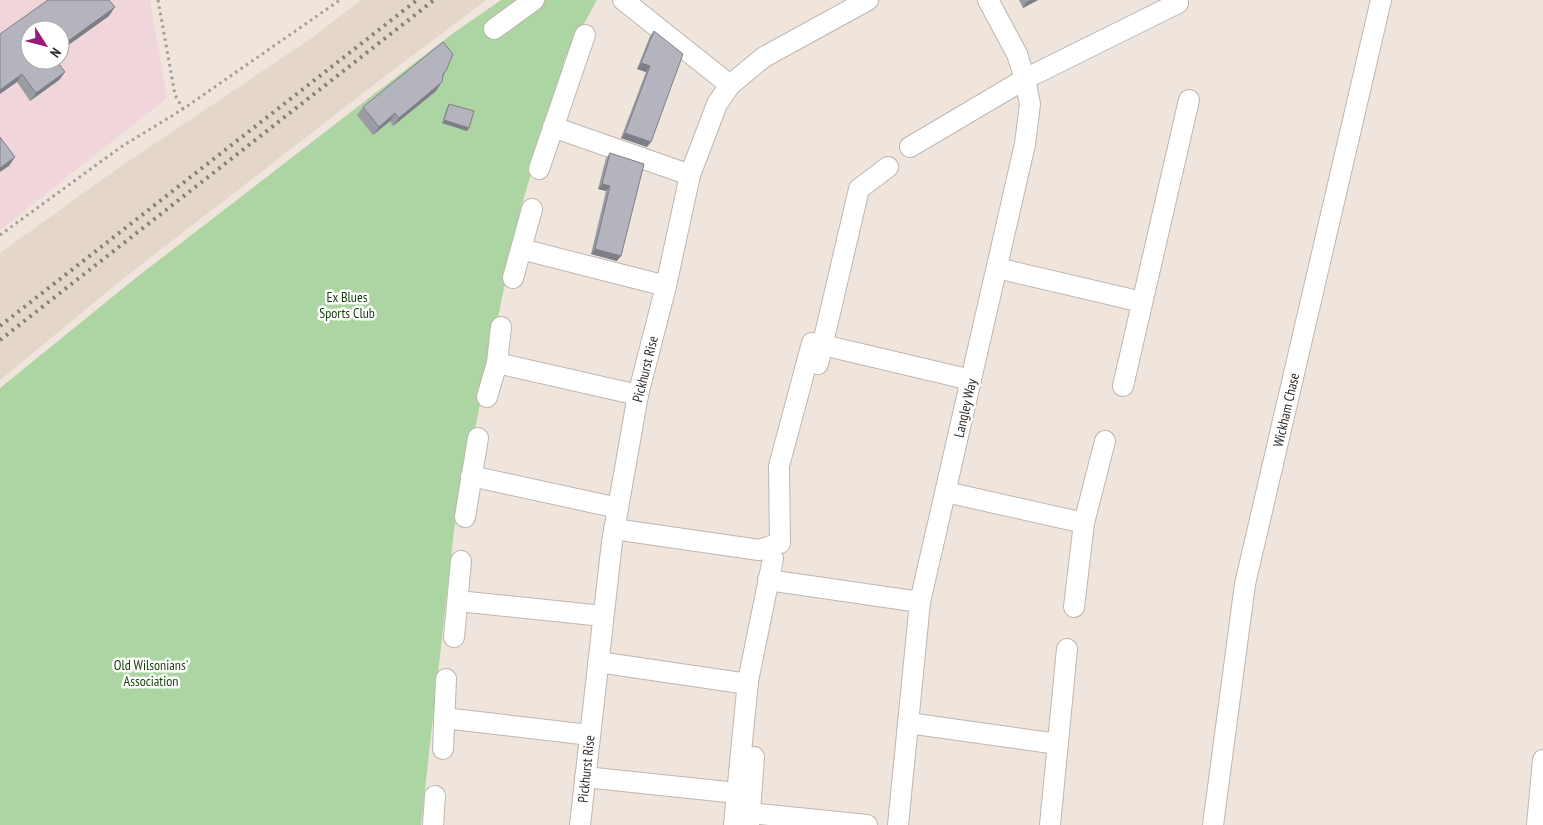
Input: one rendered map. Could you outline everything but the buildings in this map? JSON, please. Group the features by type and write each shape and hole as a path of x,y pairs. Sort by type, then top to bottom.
{"street":[{"path":"494,29 534,0"},
{"path":"623,0 730,85"},
{"name":"Pickhurst Rise","path":"580,825 614,529 638,395 666,286 690,175 717,104 730,85 764,57 868,0"},
{"name":"Langley Way","path":"898,825 920,602 1025,144 1030,104 1017,54 988,0"},
{"name":"Wickham Chase","path":"1213,825 1245,584 1381,0"},
{"path":"910,147 1025,79 1178,3"},
{"path":"539,169 585,35"},
{"path":"1123,386 1189,100"},
{"path":"554,127 690,175"},
{"path":"614,529 759,550 780,543 779,466 817,344 859,189 888,167"},
{"path":"513,278 532,209"},
{"path":"521,249 666,286"},
{"path":"997,268 1142,302"},
{"path":"486,396 497,363 501,327"},
{"path":"817,344 971,380"},
{"path":"802,432 817,344"},
{"path":"497,363 638,395"},
{"path":"465,517 478,438"},
{"path":"1074,607 1084,523 1105,441"},
{"path":"472,476 618,508"},
{"path":"946,492 1084,523"},
{"path":"744,821 737,793 748,684 773,558"},
{"path":"454,636 461,561"},
{"path":"768,580 920,602"},
{"path":"458,601 603,616"},
{"path":"1050,825 1067,650"},
{"path":"598,662 748,684"},
{"path":"443,749 446,679"},
{"path":"444,718 590,735"},
{"path":"744,821 757,723"},
{"path":"908,723 1058,744"},
{"path":"1536,825 1543,760"},
{"path":"585,777 737,793"},
{"path":"433,825 435,796"},
{"path":"744,821 867,825"}],"path":[{"path":"158,0 175,95 183,109"},
{"path":"0,235 121,147 183,109 340,0"}],"shaded area":[{"path":"0,0 150,0 167,98 0,230"},
{"path":"361,0 486,0 124,278 0,380 0,253 117,169 313,37"}],"green space":[{"path":"501,0 597,0 565,58 520,211 454,530 421,825 0,825 0,388 137,277 452,34"}],"railway":[{"path":"0,326 417,0"},
{"path":"0,340 434,0"}],"park label":[{"name":"Ex Blues Sports Club","path":"347,306"},
{"name":"Old Wilsonians' Association","path":"151,674"}]}
